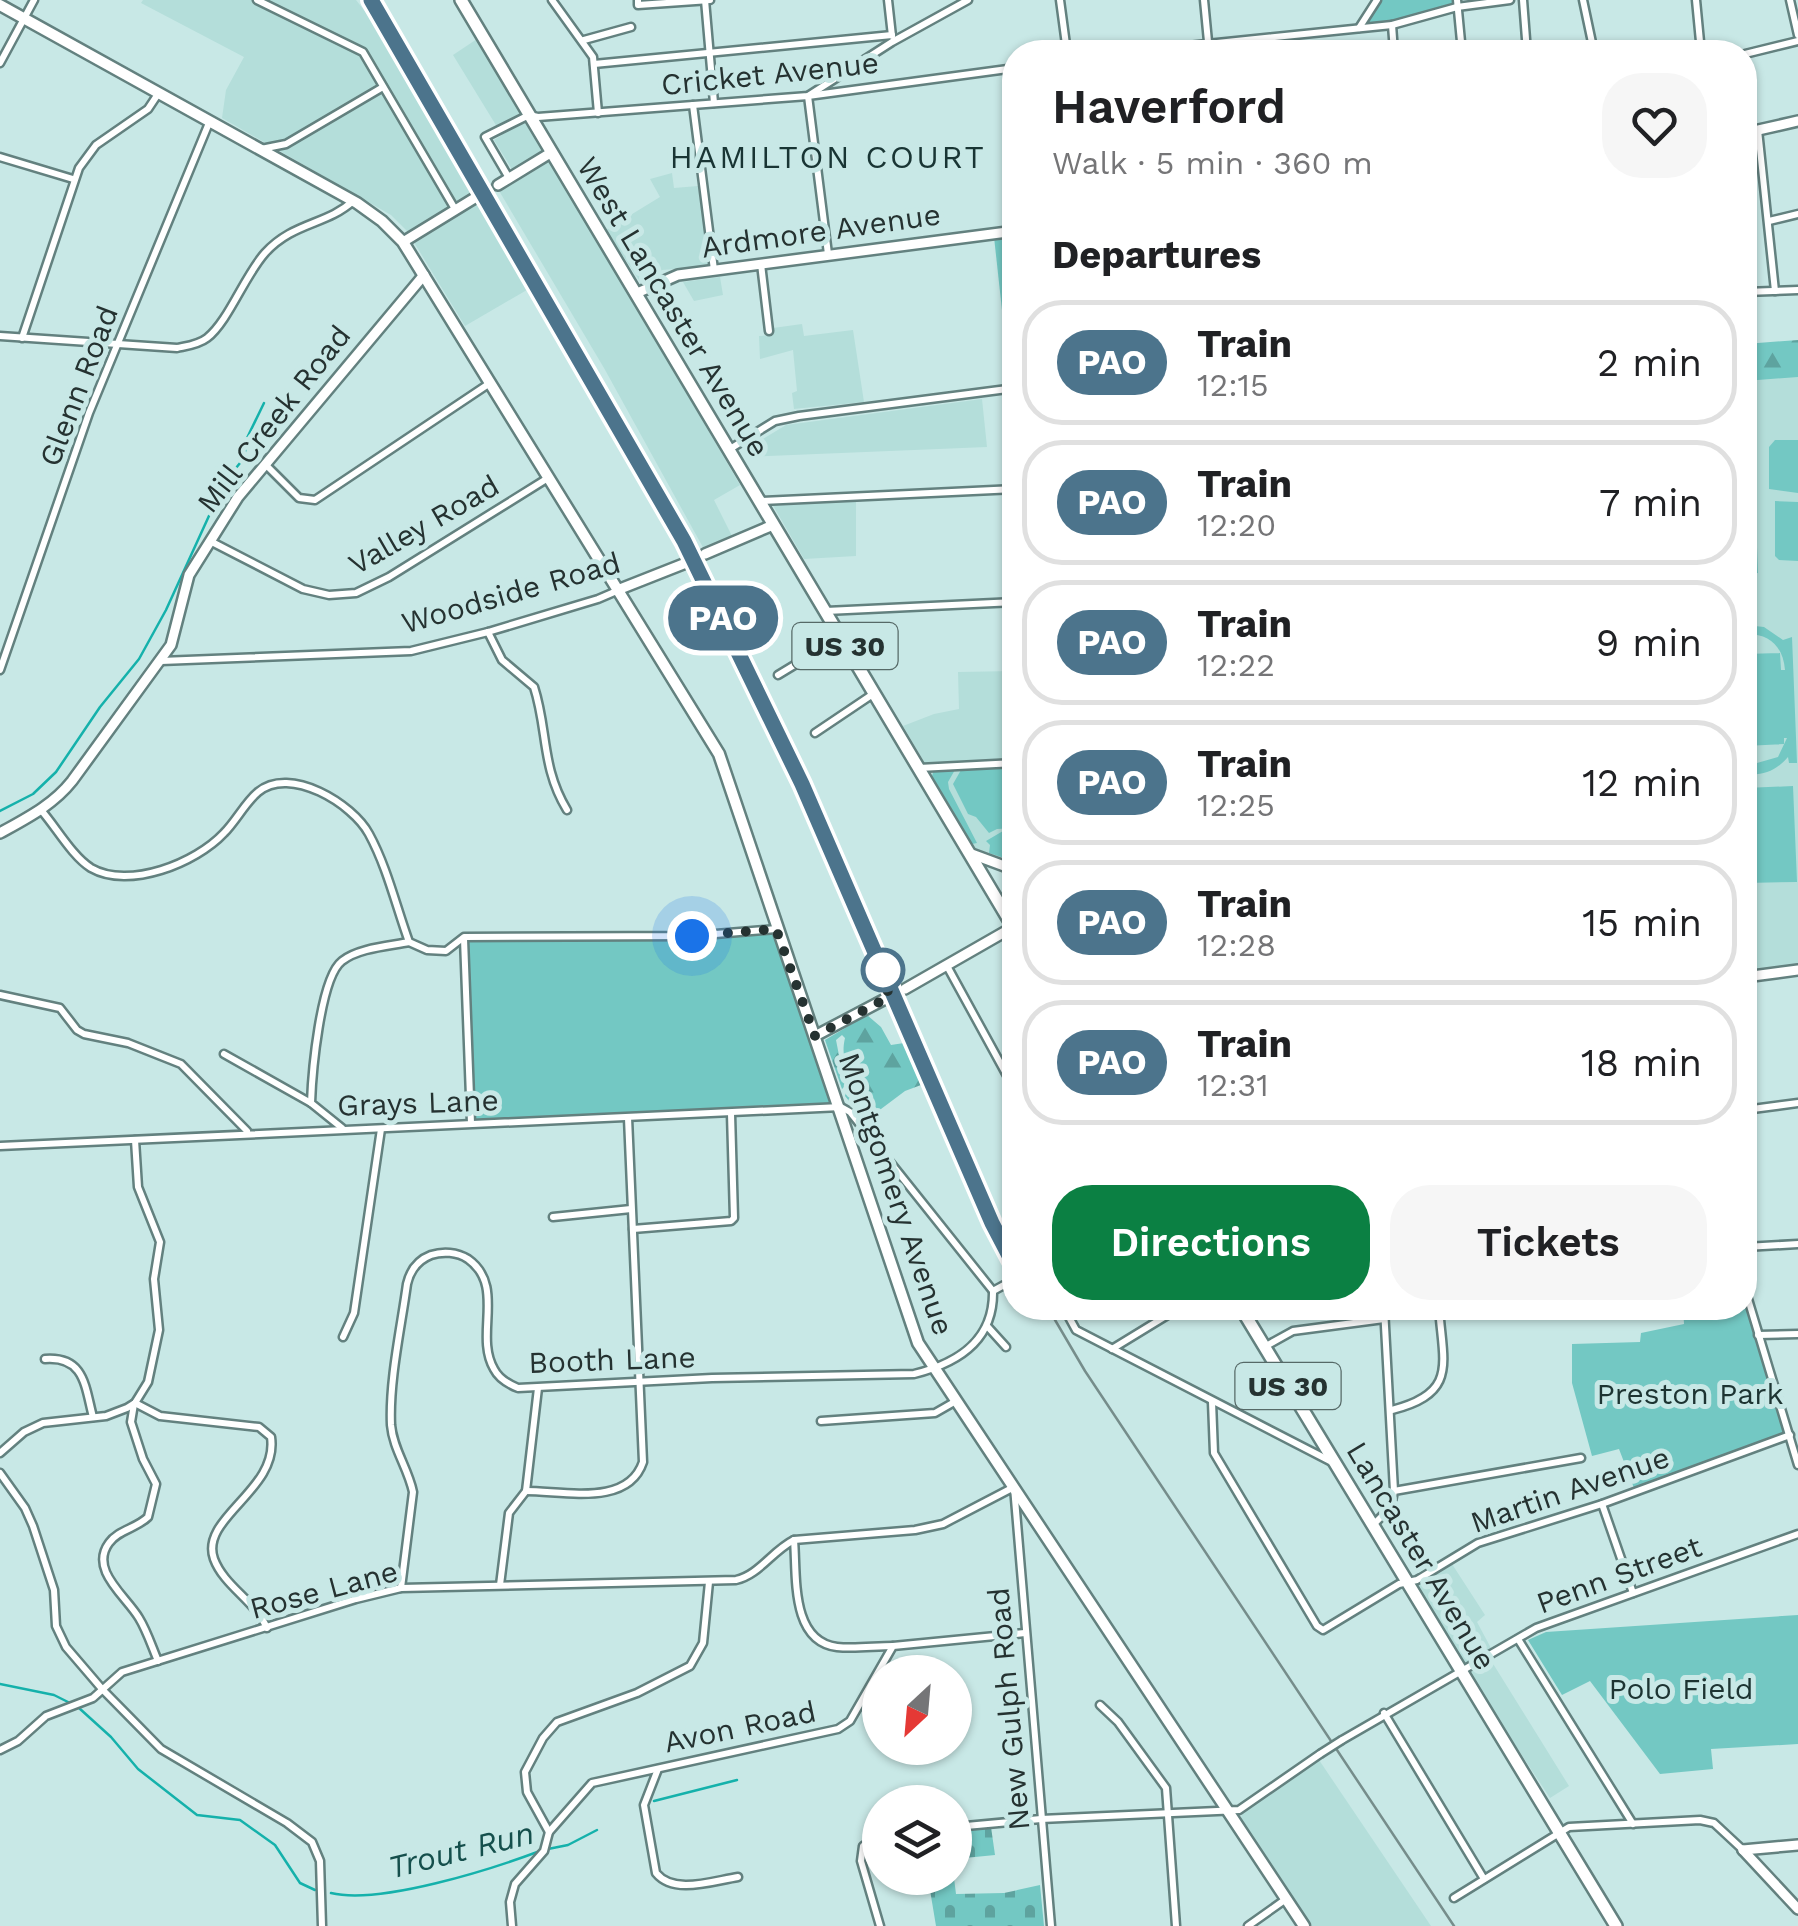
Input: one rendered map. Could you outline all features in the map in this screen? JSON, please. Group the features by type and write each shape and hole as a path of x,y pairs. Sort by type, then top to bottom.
{"highway":[{"name":"US 30","path":"460,0 530,115"},
{"name":"West Lancaster Avenue","path":"530,115 773,524"},
{"name":"US 30","path":"773,524 1002,908"},
{"name":"Lancaster Avenue","path":"1248,1320 1560,1830"},
{"name":"US 30","path":"1560,1830 1616,1926"}],"main road":[{"name":"Montgomery Avenue","path":"0,5 352,201 404,242 719,754 910,1327 933,1369 1304,1926"}],"street":[{"path":"0,64 34,0"},
{"path":"258,0 360,50 456,209"},
{"path":"552,0 584,40 594,64 598,112"},
{"path":"638,0 638,5 707,0 714,102"},
{"path":"888,0 892,39"},
{"path":"828,254 808,96 892,39 968,0"},
{"path":"1060,0 1065,40"},
{"path":"1204,0 1208,40"},
{"path":"1359,28 1377,0"},
{"path":"1230,40 1392,24 1457,3 1510,0"},
{"path":"1522,0 1527,40"},
{"path":"1583,0 1591,40"},
{"path":"1696,0 1699,40"},
{"path":"1757,50 1798,38 1790,0"},
{"path":"1457,3 1461,40"},
{"path":"1392,24 1393,40"},
{"path":"584,40 631,27"},
{"path":"594,64 710,51 892,39"},
{"name":"Cricket Avenue","path":"530,115 808,96 1002,70"},
{"path":"260,148 286,144 383,86"},
{"path":"22,338 73,179 96,146 138,118 158,94"},
{"path":"693,105 714,270"},
{"path":"509,178 485,137 530,115"},
{"path":"1775,290 1758,130 1798,121"},
{"name":"Glenn Road","path":"0,670 89,413 210,122"},
{"path":"286,144 282,152 286,163"},
{"path":"498,185 552,152"},
{"path":"0,157 73,179"},
{"path":"404,242 478,196"},
{"path":"0,336 176,348 208,337 259,259 275,242 298,226 341,212 352,201"},
{"path":"1768,221 1798,214"},
{"name":"Ardmore Avenue","path":"637,294 667,278 1002,232"},
{"path":"761,264 769,331"},
{"name":"Mill Creek Road","path":"0,833 61,796 161,661 176,634 189,576 238,497 424,275"},
{"path":"1757,291 1798,290"},
{"path":"265,464 299,498 315,500 491,382"},
{"path":"729,450 775,421 1002,389"},
{"name":"Valley Road","path":"210,540 303,589 330,595 356,593 389,577 548,478"},
{"path":"759,501 1002,489"},
{"path":"705,554 773,524"},
{"name":"Woodside Road","path":"161,661 411,651 598,599 691,560"},
{"path":"824,611 1002,603"},
{"path":"488,632 502,660 534,686 544,753 567,810"},
{"path":"778,676 840,637"},
{"path":"815,734 874,694"},
{"path":"918,768 1002,764"},
{"path":"41,810 84,863 110,875 136,877 212,844 257,792 268,786 288,783 325,794 347,808 370,835 409,942"},
{"path":"969,852 1002,865"},
{"path":"311,1103 312,1074 328,985 339,962 352,955 409,942 428,950 446,951 464,938 692,936 776,929"},
{"path":"906,989 1002,935"},
{"path":"464,938 471,1124"},
{"path":"946,966 1002,1067"},
{"path":"1757,975 1798,970"},
{"path":"0,996 60,1008 84,1034 128,1043 181,1064 248,1132"},
{"path":"815,1036 889,997"},
{"path":"224,1054 311,1103 343,1129"},
{"path":"1757,1108 1798,1103"},
{"path":"838,1107 850,1112 993,1290 992,1316 987,1326 1006,1346"},
{"name":"Grays Lane","path":"0,1146 838,1107"},
{"path":"633,1229 731,1222 731,1114"},
{"path":"526,1491 611,1492 628,1486 638,1476 643,1462 628,1118"},
{"path":"343,1337 354,1313 381,1129"},
{"path":"135,1140 138,1188 158,1231 160,1247 154,1278 158,1337 148,1382 135,1403 131,1422 156,1488 146,1520 111,1540 103,1566 138,1616 158,1662"},
{"path":"552,1216 631,1209"},
{"path":"1757,1246 1798,1244"},
{"name":"Booth Lane","path":"401,1588 414,1492 395,1446 392,1406 406,1284 419,1263 444,1252 462,1255 477,1266 488,1294 488,1353 493,1368 509,1384 538,1388 712,1378 914,1374 933,1369 973,1346 987,1326"},
{"path":"993,1290 1002,1285"},
{"path":"1071,1320 1076,1330 1336,1464"},
{"path":"1112,1349 1159,1320"},
{"path":"1265,1347 1293,1331 1376,1320"},
{"path":"1374,1524 1391,1506 1394,1491 1384,1320"},
{"path":"1392,1410 1426,1399 1438,1384 1443,1366 1440,1320"},
{"path":"1754,1320 1798,1465"},
{"path":"1758,1336 1798,1334"},
{"path":"45,1359 64,1359 79,1371 93,1418"},
{"path":"500,1586 508,1513 526,1491 538,1388"},
{"path":"821,1421 935,1413 957,1400"},
{"name":"Martin Avenue","path":"1212,1402 1214,1453 1322,1630 1398,1584 1409,1582 1478,1543 1602,1504 1790,1436"},
{"path":"0,1453 36,1426 113,1414 135,1403"},
{"path":"135,1403 160,1416 259,1427 269,1434 272,1448 266,1472 221,1525 212,1548 219,1568 256,1607 268,1628"},
{"path":"1394,1491 1582,1458"},
{"path":"0,1472 33,1526 54,1590 54,1618 61,1640 102,1690 160,1749 288,1823 312,1842 320,1862 322,1926"},
{"path":"1014,1487 943,1524 794,1540 799,1605 807,1630 820,1642 836,1647 893,1646 1025,1632"},
{"name":"New Gulph Road","path":"1014,1487 1051,1926"},
{"path":"1602,1504 1633,1593"},
{"name":"Penn Street","path":"1227,1810 1239,1810 1384,1713 1536,1628 1798,1534"},
{"name":"Rose Lane","path":"0,1750 46,1716 92,1698 122,1672 356,1598 401,1588 709,1582 748,1577 777,1548 794,1540"},
{"path":"550,1832 527,1792 525,1772 544,1738 558,1722 637,1693 690,1666 704,1643 709,1582"},
{"path":"1518,1639 1632,1824"},
{"name":"Avon Road","path":"512,1926 510,1902 516,1884 545,1849 550,1832 592,1783 838,1729 850,1720 893,1646"},
{"path":"1100,1705 1118,1722 1166,1788 1176,1926"},
{"path":"1384,1713 1484,1880"},
{"path":"658,1768 644,1806 656,1873 669,1884 684,1885 738,1877"},
{"path":"972,1825 1227,1810"},
{"path":"1454,1898 1569,1827 1689,1820 1714,1823 1798,1909"},
{"path":"1743,1850 1798,1845"},
{"path":"871,1895 880,1926"},
{"path":"1248,1926 1287,1899"}],"shaded area":[{"path":"356,0 386,38 532,287 465,326 407,231 391,215 222,118 226,90 244,57 141,3"},
{"path":"477,39 546,152 513,171 494,140 502,135 453,55"},
{"path":"551,161 740,485 714,500 733,538 705,551 604,368 498,189"},
{"path":"672,173 674,188 698,186 710,266 662,270 641,283 606,230 660,197 650,179"},
{"path":"720,277 723,295 694,301 683,282"},
{"path":"802,324 804,336 853,330 864,402 794,409 792,393 797,391 793,350 760,359 759,336 773,335 773,328"},
{"path":"1798,347 1798,964 1757,969 1757,349"},
{"path":"982,399 987,447 746,457 743,451 786,425"},
{"path":"856,499 856,556 804,559 771,502"},
{"path":"1002,671 1002,863 977,852 903,726 959,709 958,672"},
{"path":"1452,1564 1485,1615 1477,1622 1492,1650 1487,1654 1569,1786 1550,1798 1417,1585"},
{"path":"1319,1760 1431,1926 1312,1926 1241,1819 1242,1812"}],"green space":[{"path":"1377,0 1457,0 1457,7 1401,23 1359,28"},
{"path":"1002,236 1002,310 994,237"},
{"path":"1798,340 1798,377 1757,380 1757,343"},
{"path":"1775,440 1798,440 1798,493 1769,489 1769,447"},
{"path":"1775,501 1798,502 1798,561 1779,560 1775,556"},
{"path":"1757,626 1783,640 1792,637 1797,763 1789,763 1788,757 1774,769 1757,774 1757,763 1778,757 1787,738 1784,744 1757,745 1757,654 1780,653 1781,670 1785,670 1781,654 1778,648 1757,636"},
{"path":"1002,767 1002,829 989,833 976,817 968,814 953,784 961,770"},
{"path":"956,768 948,782 949,789 977,843 972,844 932,776 934,770"},
{"path":"1793,786 1797,882 1757,883 1757,788"},
{"path":"1002,832 1002,857 989,853 986,841"},
{"path":"776,929 838,1107 471,1123 464,938 691,936"},
{"path":"867,1015 881,1027 891,1045 904,1043 921,1085 905,1091 865,1121 845,1096 848,1078 845,1038 842,1035 836,1040 845,1086 842,1089 825,1040"},
{"name":"Preston Park","path":"1684,1320 1750,1320 1786,1434 1634,1488 1619,1449 1592,1456 1572,1383 1572,1344 1640,1342 1641,1333 1684,1324"},
{"name":"Polo Field","path":"1798,1615 1798,1744 1711,1749 1713,1769 1660,1774 1590,1681 1562,1695 1528,1640 1546,1632"},
{"path":"991,1827 995,1855 972,1857 972,1829"},
{"path":"1040,1885 1044,1926 936,1926 931,1895 1004,1893"}],"waterway":[{"path":"0,811 33,794 56,772 100,707 139,659 166,610 224,483 244,458 247,438 264,403"},
{"name":"Trout Run","path":"0,1684 54,1695 72,1704"},
{"name":"Trout Run","path":"79,1708 138,1769 197,1815 240,1820 275,1845 300,1883 315,1890"},
{"name":"Trout Run","path":"654,1801 737,1780"},
{"name":"Trout Run","path":"548,1849 568,1845 597,1830"},
{"name":"Trout Run","path":"331,1893 406,1890 540,1851"}],"tunnel":[{"path":"478,196 498,185"}],"railway":[{"path":"371,0 610,405 685,542 807,794 1002,1241"},
{"path":"1055,1320 1085,1371 1454,1926"}],"train":[{"name":"PAO","path":"371,0 684,541 802,784 1002,1242"}],"district":[{"name":"HAMILTON COURT","path":"828,157"}],"route":[{"path":"692,936 776,929 815,1036 889,997 883,970"}]}
